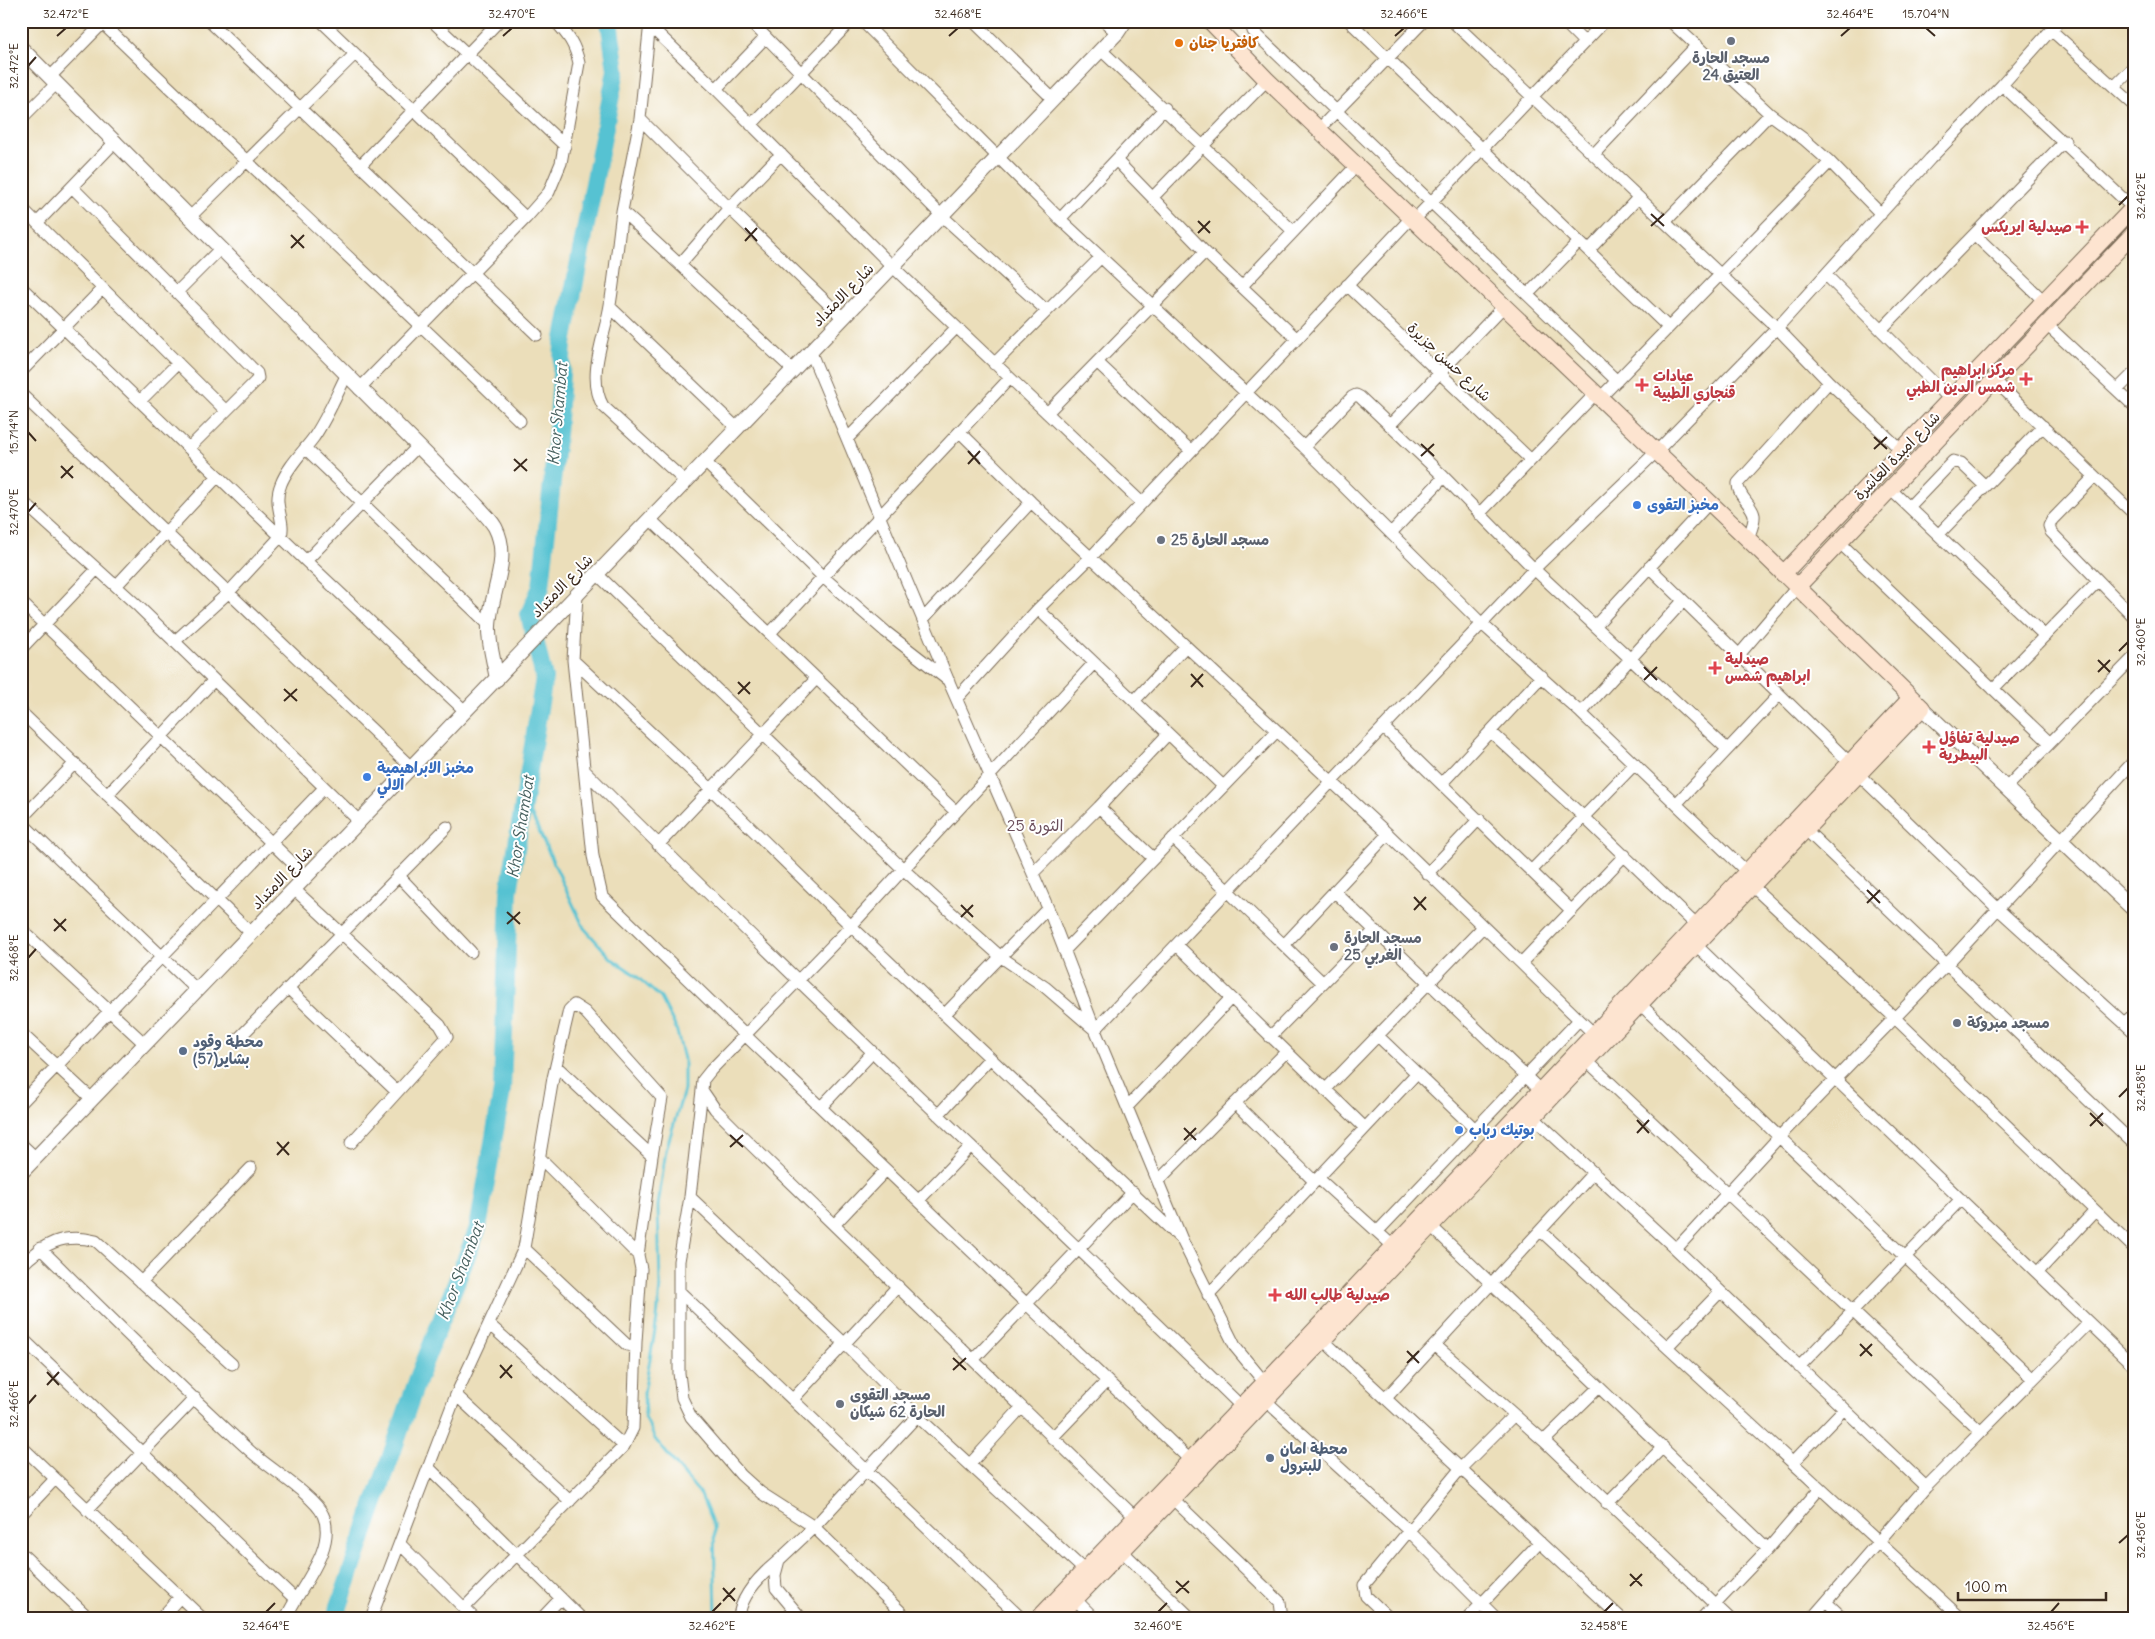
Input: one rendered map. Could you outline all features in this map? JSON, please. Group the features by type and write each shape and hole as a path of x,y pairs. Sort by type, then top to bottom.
{"main road":[{"path":"1057,1618 1431,1226 1695,944 1748,878 1916,703 1748,539 1267,80 1210,21"},
{"name":"شارع امبدة العاشرة","path":"1783,574 2133,208"},
{"name":"شارع امبدة العاشرة","path":"1797,587 2134,233"},
{"path":"1806,551 1818,564"},
{"path":"1039,1618 1265,1383 1696,926 1805,829 1854,769"}],"street":[{"path":"209,21 537,335"},
{"path":"321,21 526,218"},
{"path":"432,21 565,146"},
{"path":"360,166 499,21"},
{"path":"359,388 526,218 548,192 555,180 565,146 579,63 573,41 555,21"},
{"path":"750,21 941,215 1047,311"},
{"path":"751,125 851,21"},
{"path":"862,21 1060,219 1304,447 1482,624 1542,676 1676,803 1748,878 2094,1212 2134,1248"},
{"path":"973,21 1052,99"},
{"path":"1104,21 1124,26"},
{"path":"1256,21 1252,27 1254,31 1617,381"},
{"path":"1349,21 1668,327"},
{"path":"1319,129 1424,21"},
{"path":"1452,21 1720,274 1902,451"},
{"path":"1563,21 1584,42"},
{"path":"957,698 1038,609 1091,557 1347,285 1605,21"},
{"path":"1670,21 1770,114 1805,140 1830,162 1881,214"},
{"path":"1095,1030 1534,569 1656,452 1776,328 1930,158 2002,84 2059,21"},
{"path":"21,119 102,22 246,162 422,325 520,421"},
{"path":"650,24 893,267 1142,502"},
{"path":"650,24 640,119 622,210 610,307 597,370 599,398 603,406 686,482"},
{"name":"شارع الامتداد","path":"21,1173 1124,26"},
{"path":"2050,30 2134,105"},
{"path":"716,89 766,37"},
{"path":"1594,154 1697,45"},
{"path":"21,48 116,141 346,376 470,498 495,528 500,542 501,568 489,624 489,639 501,674"},
{"path":"1101,50 1165,108 1293,231"},
{"path":"190,217 355,54"},
{"path":"2114,87 2134,67"},
{"path":"1153,197 1267,80"},
{"path":"2002,84 2133,208"},
{"path":"1060,219 1165,108"},
{"path":"1665,222 1770,114"},
{"path":"640,119 843,318"},
{"path":"37,224 116,141"},
{"path":"1881,330 2064,141"},
{"path":"681,263 729,208 781,154"},
{"path":"1116,160 1206,252 1297,339"},
{"path":"1479,514 1530,460 1598,396 1617,381 1830,162"},
{"path":"1242,286 1357,165"},
{"path":"72,188 257,373 258,378 255,382 189,448"},
{"path":"1589,250 1638,198"},
{"path":"21,207 226,411"},
{"path":"622,210 681,263 794,371"},
{"path":"1974,234 2044,300"},
{"path":"1528,294 1579,242"},
{"path":"177,292 221,248"},
{"path":"1047,413 1206,252"},
{"path":"994,364 1101,257"},
{"path":"1826,275 1951,400"},
{"name":"شارع حسن جزيرة","path":"1347,285 1530,460"},
{"path":"21,287 306,561 465,710"},
{"path":"21,372 102,289"},
{"path":"1390,425 1504,306"},
{"path":"610,307 738,429"},
{"path":"2046,324 2134,406"},
{"path":"848,438 956,328"},
{"path":"811,353 924,618 949,682 991,774 1048,908 1095,1030 1184,1242 1208,1295 1236,1348 1265,1383"},
{"path":"1097,362 1190,450"},
{"path":"140,401 178,363"},
{"path":"2117,390 2134,373"},
{"path":"174,642 228,593 281,536 283,530 278,511 280,486 286,474 323,422 346,376"},
{"path":"770,633 1010,378"},
{"path":"1993,379 2134,514"},
{"path":"1748,539 1754,521 1754,513 1737,488 1738,483 1829,382"},
{"path":"21,394 411,767"},
{"path":"1304,447 1356,395 1444,477 1534,569 1727,749"},
{"path":"1939,534 2043,426"},
{"path":"960,432 1031,502 1388,834 1427,874 1594,1034"},
{"path":"306,561 418,446"},
{"path":"305,448 361,504 489,624"},
{"path":"1909,507 1953,461 1961,463 1986,486"},
{"path":"705,462 822,576 886,632 949,682"},
{"path":"116,586 218,476"},
{"path":"1391,533 1444,477"},
{"path":"2094,477 2052,520 2049,526 2051,532 2134,617"},
{"path":"1890,489 2045,636"},
{"path":"21,500 116,586 359,821"},
{"path":"924,618 1031,502"},
{"path":"1596,625 1708,502"},
{"path":"650,519 956,812"},
{"path":"1839,542 2050,743"},
{"path":"1649,567 1998,909 2134,1032"},
{"path":"21,649 98,569"},
{"path":"597,574 904,870 1001,956 1045,987 1095,1030"},
{"path":"1993,689 2098,582"},
{"path":"1738,656 1797,587"},
{"path":"576,596 573,660 593,856 602,896 1190,1460"},
{"path":"1581,713 1683,601"},
{"path":"21,602 306,876"},
{"path":"1038,609 1223,786"},
{"path":"1134,701 1186,646"},
{"path":"573,660 711,789 851,926 1184,1242"},
{"path":"907,1618 814,1527 761,1493 741,1475 691,1417 682,1398 680,1380 680,1262 690,1197 703,1080 710,1070 904,870 1094,663"},
{"path":"2006,788 2132,663"},
{"path":"1442,782 1542,676"},
{"path":"658,845 764,736 816,679"},
{"path":"108,795 213,681"},
{"path":"1676,803 1779,695"},
{"path":"1916,703 2134,910"},
{"path":"21,712 251,933"},
{"path":"1384,727 1572,911"},
{"path":"1064,951 1277,731"},
{"path":"1491,732 1584,817 1696,926"},
{"path":"1033,873 1168,734"},
{"path":"75,763 21,821 197,990"},
{"path":"1676,1249 1780,1136 1947,964 2133,763"},
{"path":"1532,870 1635,764"},
{"path":"584,771 872,1053 1080,1248 1242,1407"},
{"path":"21,1103 324,788"},
{"path":"1099,807 1153,858"},
{"path":"1427,874 1479,819"},
{"path":"236,1041 446,826"},
{"path":"1805,829 2134,1144"},
{"path":"1284,945 1388,834"},
{"path":"1173,838 1323,983"},
{"path":"1521,963 1625,856"},
{"path":"398,875 471,952"},
{"path":"294,889 445,1031 447,1037 445,1042 351,1143"},
{"path":"1334,891 1541,1091"},
{"path":"945,1014 1048,908"},
{"path":"1325,1090 1483,927"},
{"path":"21,929 145,1044"},
{"path":"1270,1037 1375,930"},
{"path":"1695,944 2134,1366"},
{"path":"1177,946 1365,1128"},
{"path":"288,988 397,1092"},
{"path":"1127,1107 1231,998"},
{"path":"1639,1003 2033,1379"},
{"path":"371,1618 456,1395 524,1248 556,1066 569,1010 574,1005 578,1006 662,1098 638,1255 641,1269 633,1428 624,1446 464,1608"},
{"path":"2124,1023 2134,1014"},
{"path":"1378,1231 1579,1020"},
{"path":"21,1033 92,1099"},
{"path":"1378,1036 1475,1129"},
{"path":"1158,1181 1286,1052"},
{"path":"821,1108 872,1053"},
{"path":"938,1115 990,1058"},
{"path":"1586,1060 1726,1194 1853,1310 1981,1432"},
{"path":"556,1066 652,1156"},
{"path":"1208,1295 1416,1074"},
{"path":"702,1090 715,1109 731,1125 1135,1517"},
{"path":"1235,1103 1317,1180 1378,1231 1394,1247"},
{"path":"1533,1117 1676,1249 1926,1487"},
{"path":"21,1144 36,1158"},
{"path":"918,1200 971,1146"},
{"path":"540,1158 638,1255"},
{"path":"140,1282 251,1168"},
{"path":"835,1224 886,1170"},
{"path":"1386,1398 1594,1172"},
{"path":"973,1360 1133,1192"},
{"path":"690,1197 844,1343 917,1416 971,1463 1084,1570"},
{"path":"1800,1367 1961,1200"},
{"path":"2038,1272 2094,1212"},
{"path":"1431,1226 1768,1549"},
{"path":"1541,1231 1961,1618"},
{"path":"21,1266 40,1248 60,1239 79,1237 96,1241 232,1364"},
{"path":"40,1248 251,1452 313,1502 323,1515 326,1530 323,1550 312,1574 294,1598 286,1618"},
{"path":"524,1248 627,1344 632,1346 636,1342"},
{"path":"793,1399 898,1286"},
{"path":"680,1292 793,1399 866,1472 1021,1618"},
{"path":"1667,1347 1720,1292"},
{"path":"1812,1618 1879,1544 1926,1487 2089,1323"},
{"path":"490,1325 624,1446"},
{"path":"21,1337 294,1598"},
{"path":"1323,1340 1621,1618"},
{"path":"1435,1345 1544,1441 1728,1618"},
{"path":"1052,1438 1107,1381"},
{"path":"1544,1441 1599,1387"},
{"path":"456,1395 570,1501"},
{"path":"87,1510 194,1398"},
{"path":"1265,1400 1408,1530 1496,1618"},
{"path":"971,1463 1021,1408"},
{"path":"1793,1462 1844,1409"},
{"path":"1389,1618 1366,1596 1364,1585 1461,1468 1514,1415"},
{"path":"739,1618 748,1593 763,1573 814,1527 917,1416"},
{"path":"21,1446 202,1618"},
{"path":"1608,1504 1663,1447"},
{"path":"429,1468 581,1618"},
{"path":"21,1515 55,1479"},
{"path":"1702,1618 1768,1549 1820,1488"},
{"path":"1172,1498 1280,1602 1282,1618"},
{"path":"1468,1618 1540,1542"},
{"path":"400,1544 474,1618"},
{"path":"1121,1550 1192,1618"},
{"path":"21,1553 89,1618"},
{"path":"779,1560 775,1575 776,1588 801,1618"},
{"path":"161,1618 180,1597"},
{"path":"542,1618 561,1598"},
{"path":"1075,1599 1094,1618"},
{"path":"1827,1603 1843,1618"}],"waterway":[{"name":"Khor Shambat","path":"335,1618 418,1378 478,1228 502,1091 509,892 544,678 529,614 541,587 557,435 563,344 616,70 609,21"},
{"path":"524,799 584,928 612,959 634,974 661,998 676,1028 684,1059 684,1090 666,1150 658,1206 660,1286 657,1319 644,1393 645,1417 655,1439 701,1495 714,1527 716,1618"}],"place":[{"name":"مسجد الحارة 24 العتيق","path":"1731,41"},
{"name":"كافتريا جنان","path":"1179,43"},
{"name":"صيدلية ايريكس","path":"2082,227"},
{"name":"مركز ابراهيم شمس الدين الطبي","path":"2026,379"},
{"name":"عيادات قنجاري الطبية","path":"1642,385"},
{"name":"مخبز التقوى","path":"1637,505"},
{"name":"مسجد الحارة 25","path":"1161,540"},
{"name":"صيدلية ابراهيم شمس","path":"1715,668"},
{"name":"صيدلية تفاؤل البيطرية","path":"1929,747"},
{"name":"مخبز الابراهيمية الالي","path":"367,777"},
{"name":"مسجد الحارة 25 الغربي","path":"1334,947"},
{"name":"مسجد مبروكة","path":"1957,1023"},
{"name":"محطة وقود بشاير(57)","path":"183,1051"},
{"name":"بوتيك رباب","path":"1459,1130"},
{"name":"صيدلية طالب الله","path":"1275,1295"},
{"name":"مسجد التقوى الحارة 62 شيكان","path":"840,1404"},
{"name":"محطة امان للبترول","path":"1270,1458"}],"district":[{"name":"الثورة 25","path":"1035,825"}]}
